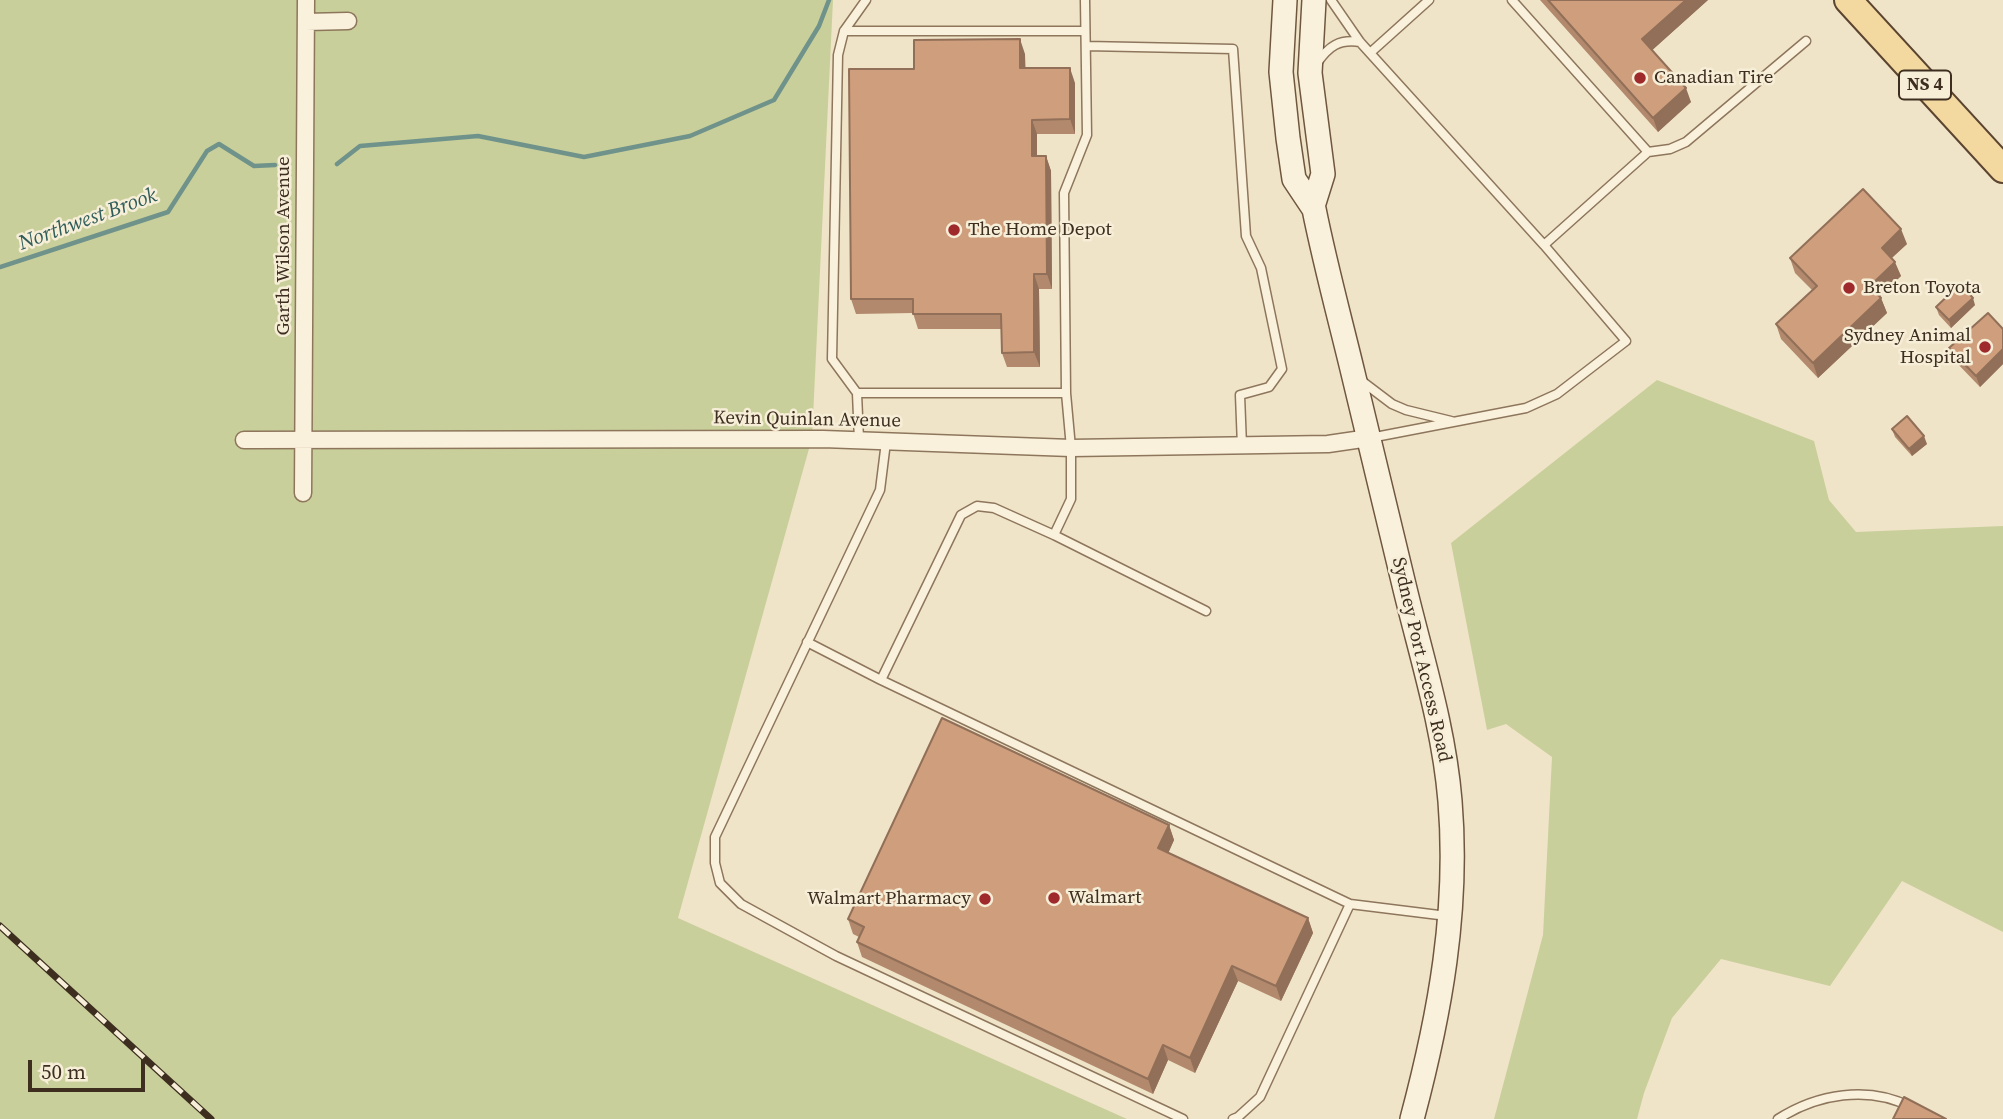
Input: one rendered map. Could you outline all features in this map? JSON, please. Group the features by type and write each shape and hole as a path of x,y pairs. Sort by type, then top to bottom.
{"main road":[{"name":"Sydney Port Access Road","path":"1313,206 1323,174 1310,73 1314,0"},
{"name":"NS 4","path":"1847,0 2003,169"},
{"name":"Sydney Port Access Road","path":"1282,2 1281,72 1294,179 1313,206 1442,739 1450,800 1451,917 1440,997 1412,1119"}],"street":[{"name":"Garth Wilson Avenue","path":"303,493 306,0"},
{"path":"306,22 348,21"},
{"name":"Kevin Quinlan Avenue","path":"244,440 823,439 1070,448 1328,444 1369,438"}],"lane":[{"path":"859,441 857,393 832,359 838,55 844,31 866,0"},
{"path":"1054,535 1071,499 1066,393 1064,193 1087,135 1085,0"},
{"path":"1331,0 1360,42 1544,245 1626,341 1557,394 1526,408 1369,438"},
{"path":"1370,53 1429,0"},
{"path":"1512,0 1648,152"},
{"path":"844,31 1085,31"},
{"path":"1310,73 1324,52 1334,44 1347,40 1360,42"},
{"path":"1544,245 1648,152 1670,149 1686,142 1806,41"},
{"path":"1086,46 1233,49 1245,236 1261,268 1282,369 1269,387 1240,395 1242,446"},
{"path":"1354,375 1392,404 1454,422"},
{"path":"857,393 1066,393"},
{"path":"886,442 880,490 715,837 715,863 720,883 741,904 836,956 1183,1119"},
{"path":"881,680 961,515 977,506 994,508 1054,535 1206,611"},
{"path":"807,642 1350,904 1451,917"},
{"path":"1233,1119 1261,1097 1350,904"},
{"path":"1778,1119 1796,1108 1833,1096 1866,1094 1899,1101 1923,1113"}],"green space":[{"path":"0,0 833,0 812,438 678,918 1127,1119 0,1119"},
{"path":"1657,380 1814,441 1829,500 1856,532 2003,526 2003,932 1902,881 1830,986 1721,959 1672,1018 1637,1119 1494,1119 1543,935 1552,757 1506,724 1487,730 1451,543"}],"building":[{"name":"Canadian Tire","path":"1548,0 1686,0 1642,39 1686,88 1653,118"},
{"name":"The Home Depot","path":"1020,39 1020,68 1070,68 1070,119 1032,120 1032,156 1046,156 1047,274 1034,274 1034,352 1002,353 1001,314 913,314 913,299 851,299 849,69 914,69 914,40"},
{"name":"Breton Toyota","path":"1863,189 1901,229 1882,248 1895,262 1870,286 1881,298 1813,363 1776,324 1817,286 1790,258"},
{"path":"1960,284 1973,298 1949,320 1936,307"},
{"name":"Sydney Animal Hospital","path":"1988,313 2003,329 2003,349 1976,376 1949,348"},
{"path":"1907,416 1924,436 1909,449 1892,429"},
{"name":"Walmart","path":"942,718 1169,825 1158,848 1308,918 1276,986 1232,966 1190,1058 1163,1045 1148,1079 857,942 864,927 848,919"},
{"path":"1904,1097 1946,1119 1893,1119"}],"waterway":[{"name":"Northwest Brook","path":"337,164 360,146 478,136 584,157 690,136 774,100 819,26 829,0"},
{"name":"Northwest Brook","path":"0,267 168,212 207,151 219,144 254,166 275,165"}],"railway":[{"path":"0,926 211,1119"}],"place":[{"name":"Canadian Tire","path":"1640,78"},
{"name":"The Home Depot","path":"954,230"},
{"name":"Breton Toyota","path":"1849,288"},
{"name":"Sydney Animal Hospital","path":"1985,347"},
{"name":"Walmart","path":"1054,898"},
{"name":"Walmart Pharmacy","path":"985,899"}]}
